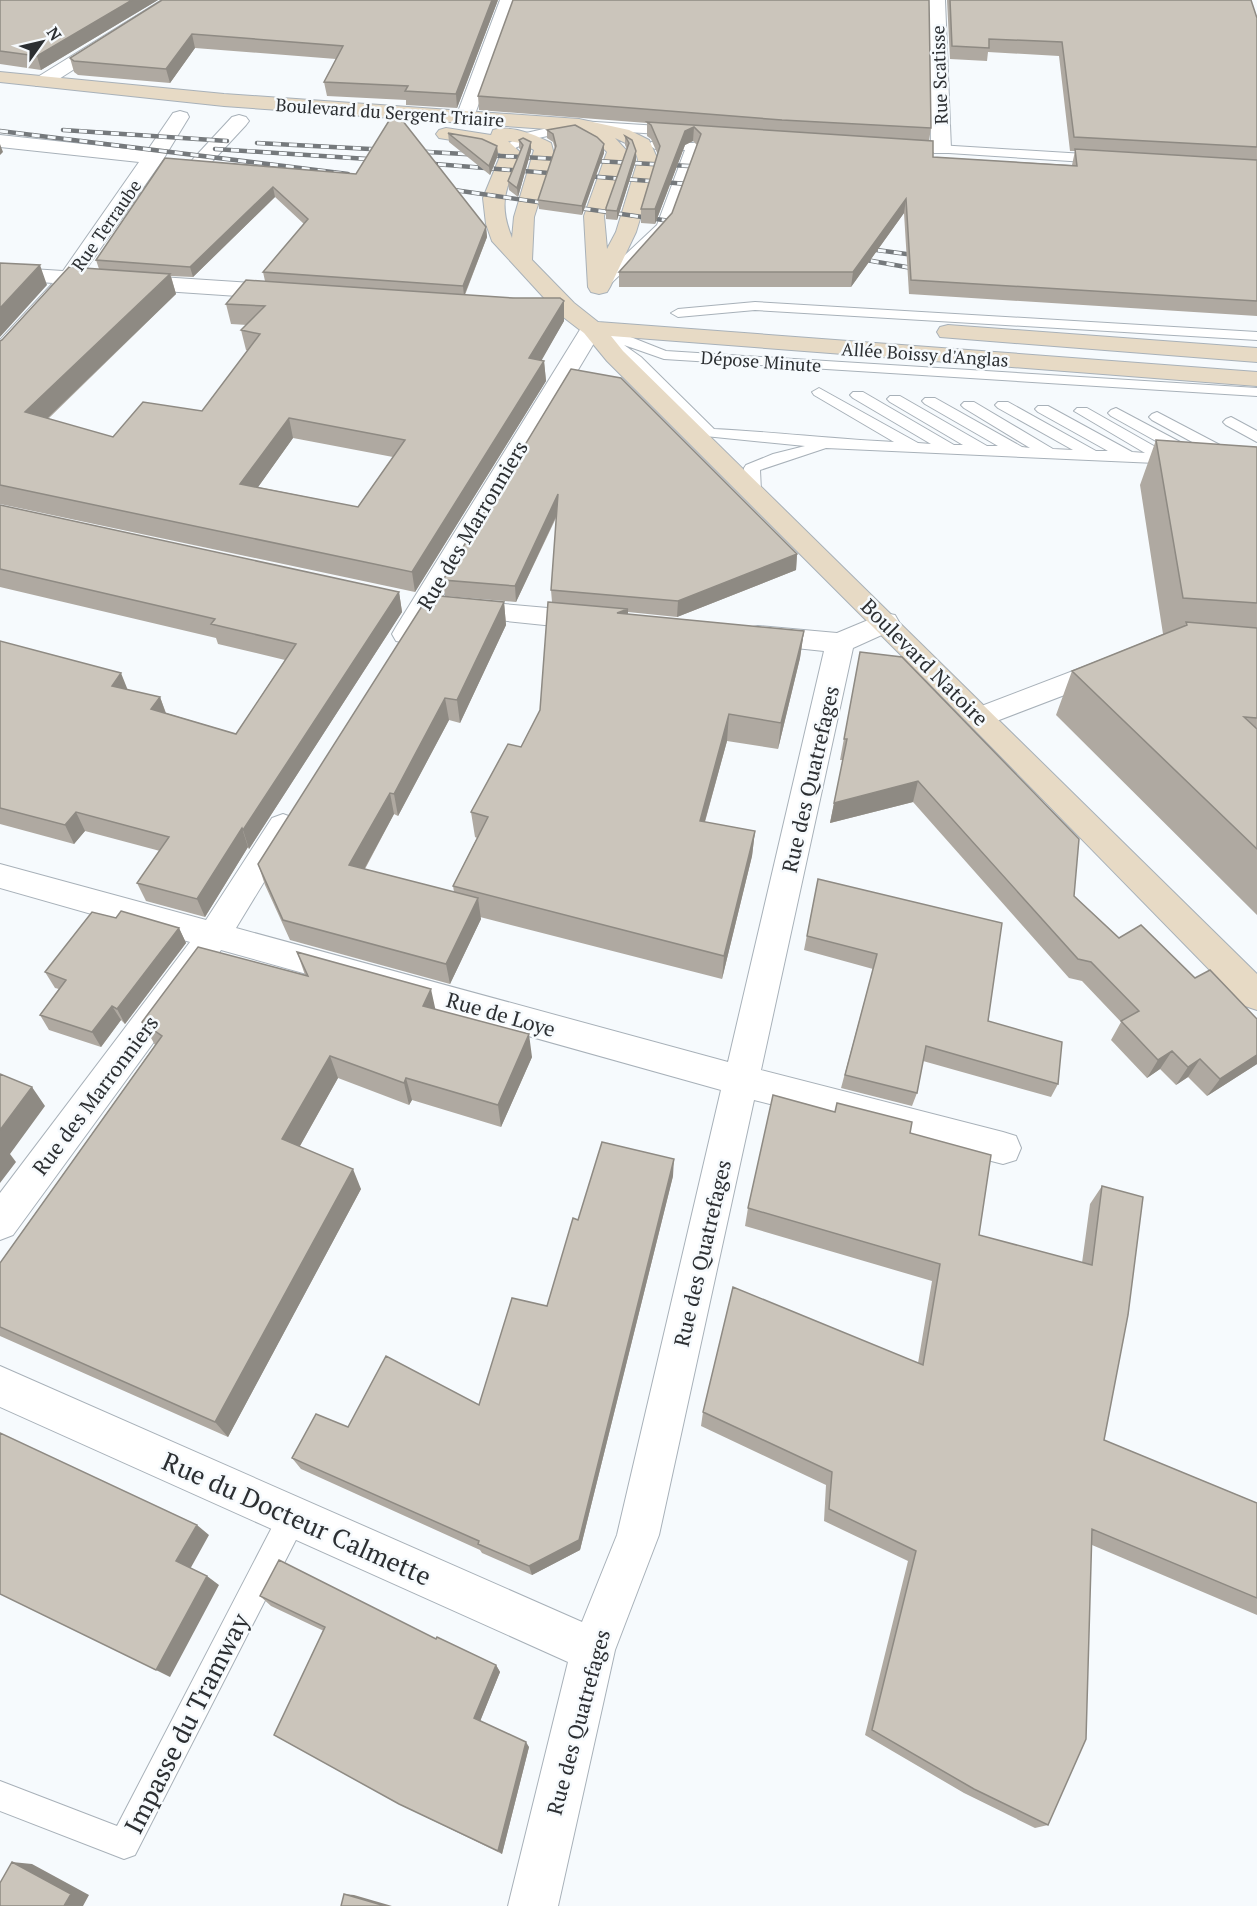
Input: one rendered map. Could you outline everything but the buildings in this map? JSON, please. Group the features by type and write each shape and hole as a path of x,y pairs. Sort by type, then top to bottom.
{"main road":[{"name":"Boulevard du Sergent Triaire","path":"0,77 225,100 579,125"},
{"name":"Boulevard du Sergent Triaire","path":"158,114 262,122"},
{"path":"579,125 606,140 616,151 614,164 594,216 596,308"},
{"path":"579,125 622,134 642,144 648,160 626,232 596,308"},
{"name":"Boulevard du Sergent Triaire","path":"423,133 489,140 530,138"},
{"path":"521,260 524,217 544,154 544,147 530,138"},
{"name":"Boulevard Natoire","path":"530,138 512,153 493,201 496,224 503,241 566,308 596,308 615,356 981,717 1257,996"},
{"name":"Allée Boissy d'Anglas","path":"596,308 1257,355"},
{"name":"Allée Boissy d'Anglas","path":"596,308 1257,380"}],"street":[{"path":"42,82 174,0"},
{"path":"465,117 508,0"},
{"name":"Rue Scatisse","path":"937,0 941,149"},
{"name":"Rue Terraube","path":"0,354 70,277 180,117"},
{"path":"200,163 239,121"},
{"path":"0,141 153,158"},
{"path":"0,273 304,294"},
{"path":"535,308 566,308"},
{"name":"Rue des Marronniers","path":"392,656 412,604 596,308"},
{"path":"412,604 624,624"},
{"path":"730,633 840,643 885,622"},
{"name":"Rue des Quatrefages","path":"532,1906 593,1650 638,1535 840,643"},
{"path":"981,717 1133,658"},
{"name":"Rue des Marronniers","path":"0,1223 214,935 296,805"},
{"name":"Rue de Loye","path":"0,876 742,1082 1003,1148"},
{"name":"Rue du Docteur Calmette","path":"0,1386 593,1650"}],"lane":[{"path":"530,138 579,125"},
{"name":"Boulevard du Sergent Triaire","path":"579,125 687,132"},
{"path":"530,138 606,140 692,147 737,140 707,133"},
{"path":"596,308 663,226 692,147"},
{"path":"907,147 1112,160"},
{"path":"657,311 755,306 1257,336"},
{"name":"Dépose Minute","path":"596,308 664,355 1257,392"},
{"name":"Boulevard Natoire","path":"596,308 636,360 710,433 764,436 831,444"},
{"path":"819,392 915,448"},
{"path":"858,395 951,449"},
{"path":"895,399 984,450"},
{"path":"930,400 1019,452"},
{"path":"969,405 1050,453"},
{"path":"1003,405 1095,455"},
{"path":"1043,409 1131,457"},
{"path":"1082,411 1165,458"},
{"path":"1116,413 1202,460"},
{"path":"1157,417 1249,450"},
{"path":"1193,420 1249,450"},
{"path":"1231,423 1249,450"},
{"path":"753,491 752,468 779,457 831,444 1202,460 1249,450"},
{"name":"Impasse du Tramway","path":"0,1796 123,1844 293,1516"}],"railway":[{"path":"63,130 227,141"},
{"path":"0,131 348,174"},
{"path":"257,143 389,150"},
{"path":"215,149 383,160"},
{"path":"410,151 707,167"},
{"path":"422,163 700,185"},
{"path":"440,188 684,223"},
{"path":"862,248 921,256"},
{"path":"855,258 923,270"}]}
